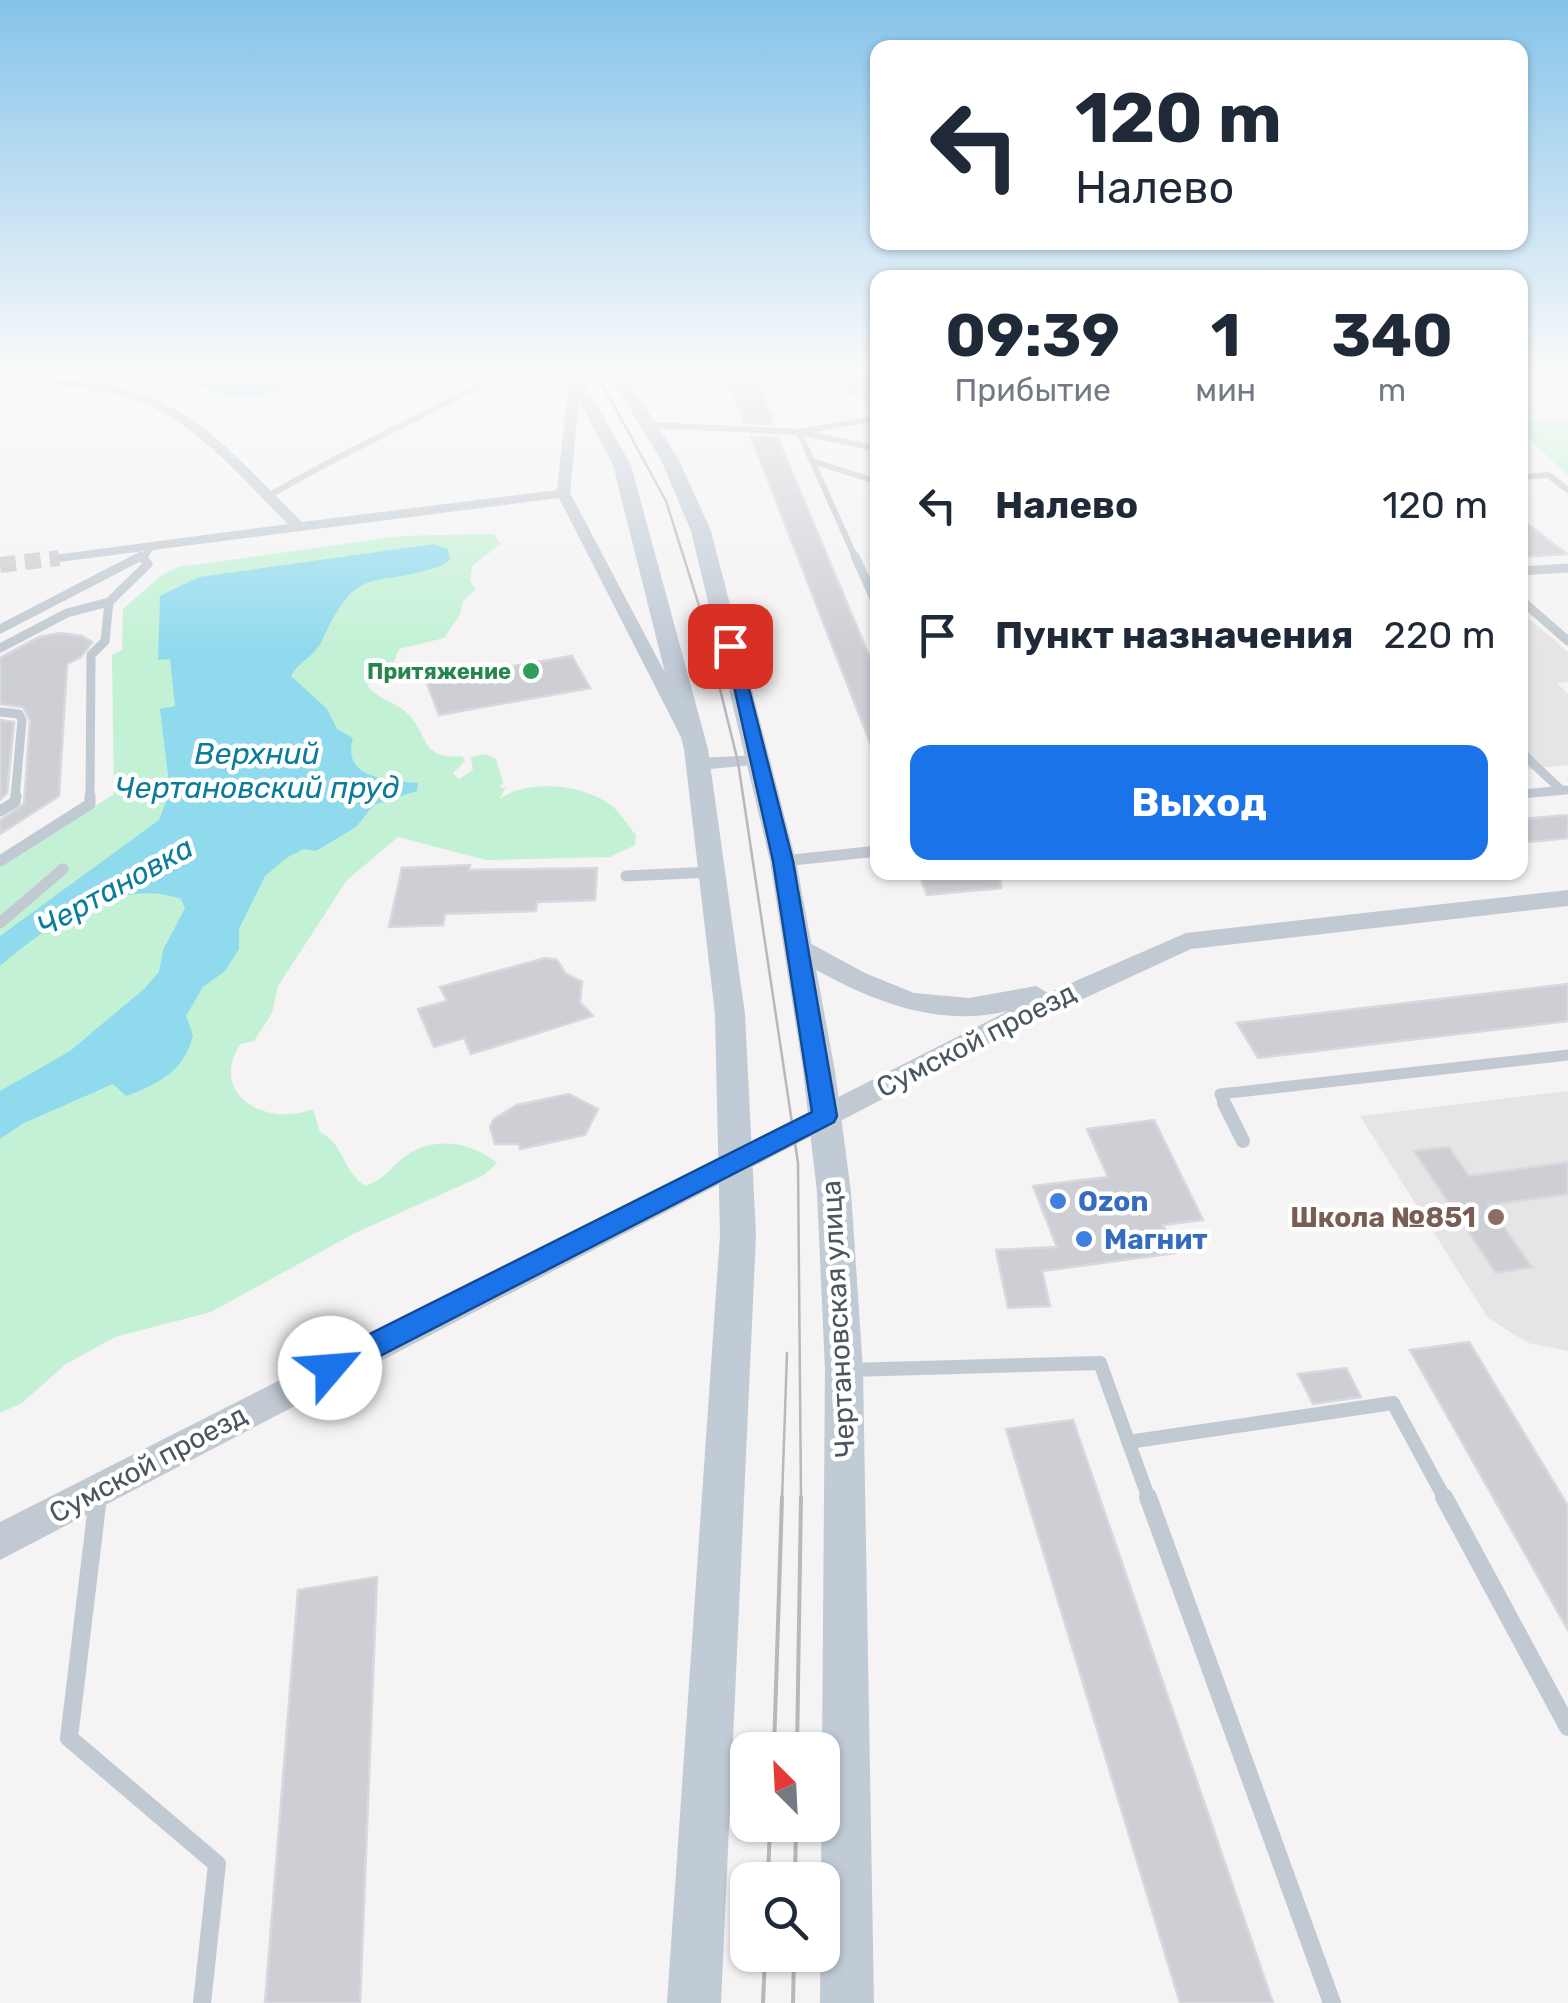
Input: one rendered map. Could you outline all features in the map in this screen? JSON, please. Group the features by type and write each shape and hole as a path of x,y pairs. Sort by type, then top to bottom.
{"main road":[{"path":"622,464 698,757 715,872 738,1160 730,1410 694,2003"},
{"name":"Чертановская улица","path":"670,464 701,531 759,760 783,861 825,1116 844,1370 847,2003"}],"street":[{"path":"233,464 299,527"},
{"path":"565,464 563,493 698,757 759,760"},
{"path":"59,558 146,551 563,493"},
{"name":"Сумской проезд","path":"0,1542 738,1160 1114,971 1186,941 1568,898"},
{"path":"797,946 865,988 898,1000 937,1006 1020,1000 1114,971"}],"lane":[{"path":"268,497 321,464"},
{"path":"813,464 870,590"},
{"path":"820,464 870,480"},
{"path":"1528,476 1548,475 1568,490"},
{"path":"1556,481 1568,480"},
{"path":"0,629 146,551 148,564 142,576 110,602 67,612 0,648"},
{"path":"1528,570 1568,568"},
{"path":"0,861 90,804 91,655 104,641 110,602"},
{"path":"1528,607 1568,640"},
{"path":"0,712 19,714 22,720 15,802 0,811"},
{"path":"1528,758 1564,790"},
{"path":"1528,793 1564,790"},
{"path":"783,861 870,852"},
{"path":"0,922 63,869"},
{"path":"626,876 715,872"},
{"path":"1243,1141 1220,1094 1568,1056"},
{"path":"844,1370 1100,1363 1332,2003"},
{"path":"1128,1442 1393,1403 1568,1727"},
{"path":"98,1490 70,1738 217,1864 202,2003"}],"shaded area":[{"path":"1528,618 1568,652 1568,682 1557,683 1568,694 1568,765 1528,769"},
{"name":"Школа №851","path":"1568,1091 1568,1351 1528,1343 1488,1318 1360,1116"}],"green space":[{"path":"1556,464 1568,464 1568,476"},
{"path":"494,534 501,544 472,566 470,581 476,589 463,601 460,615 444,638 399,649 391,670 367,686 408,714 432,750 462,756 465,761 453,773 459,779 473,770 471,757 486,754 496,759 503,783 499,787 506,788 499,799 540,787 585,792 614,808 636,835 635,845 610,857 486,860 398,837 347,880 278,986 272,1013 254,1041 240,1044 232,1062 231,1079 247,1103 261,1110 295,1114 313,1109 320,1132 334,1144 365,1186 409,1154 437,1144 469,1148 497,1163 484,1175 353,1234 211,1312 115,1337 66,1364 22,1403 0,1413 0,867 114,794 112,655 122,650 123,609 162,575 178,567 401,536"}],"water":[{"name":"Верхний Чертановский пруд","path":"434,544 448,549 450,560 358,588 335,615 319,646 291,676 327,709 337,729 353,738 351,752 360,769 381,778 418,783 417,791 374,805 356,827 316,851 304,849 288,857 265,876 239,929 239,949 225,971 203,987 186,1016 193,1035 177,1067 126,1096 113,1084 24,1123 0,1139 0,1091 70,1051 144,989 159,972 163,950 185,908 181,899 157,894 109,900 61,921 0,966 0,936 159,820 170,792 160,709 175,706 170,659 158,660 160,596 199,577"}],"building":[{"path":"762,464 789,464 870,658 870,742"},
{"path":"1528,524 1567,554 1528,556"},
{"path":"60,633 82,636 92,642 81,657 67,664 59,796 0,834 0,820 24,804 30,721 23,707 0,704 0,658 39,637"},
{"path":"572,656 590,688 439,715 426,681"},
{"path":"0,720 14,722 7,793 0,800"},
{"path":"1568,815 1568,838 1528,842 1528,818"},
{"path":"470,865 469,870 597,868 595,900 537,902 536,911 445,914 443,925 389,927 402,868"},
{"path":"921,880 1000,880 1001,888 927,895"},
{"path":"545,958 557,960 565,973 582,982 580,1002 593,1016 471,1054 464,1038 434,1047 418,1009 447,1001 440,987"},
{"path":"1568,984 1568,1021 1258,1058 1237,1023"},
{"path":"569,1094 598,1109 585,1135 520,1149 519,1144 495,1144 490,1127 494,1119 517,1105"},
{"path":"1154,1120 1203,1220 1163,1225 1176,1253 1042,1271 1050,1306 1008,1308 996,1250 1057,1247 1033,1186 1108,1177 1087,1129"},
{"path":"1449,1147 1469,1176 1568,1162 1568,1194 1488,1205 1532,1267 1496,1273 1414,1151"},
{"path":"1469,1342 1568,1506 1568,1630 1410,1350"},
{"path":"1346,1368 1361,1397 1313,1404 1298,1374"},
{"path":"1073,1420 1273,2003 1180,2003 1006,1429"},
{"path":"377,1577 360,2003 265,2003 298,1590"}],"tunnel":[{"path":"0,565 59,558 54,559"}],"tram line":[{"path":"646,464 666,501 701,612 738,762 798,1163 801,1498"},
{"path":"782,1499 787,1353"},
{"path":"775,1732 782,1497"},
{"path":"797,1732 801,1498"},
{"path":"769,1842 769,1862"},
{"path":"795,1862 796,1842"},
{"path":"763,2003 764,1972"},
{"path":"793,2003 794,1972"}],"place":[{"name":"Притяжение","path":"531,671"},
{"name":"Ozon","path":"1058,1201"},
{"name":"Школа №851","path":"1496,1217"},
{"name":"Магнит","path":"1084,1239"}],"route":[{"path":"330,1368 825,1116 783,861 730,646"}],"water label":[{"name":"Чертановка","path":"115,887"}]}
